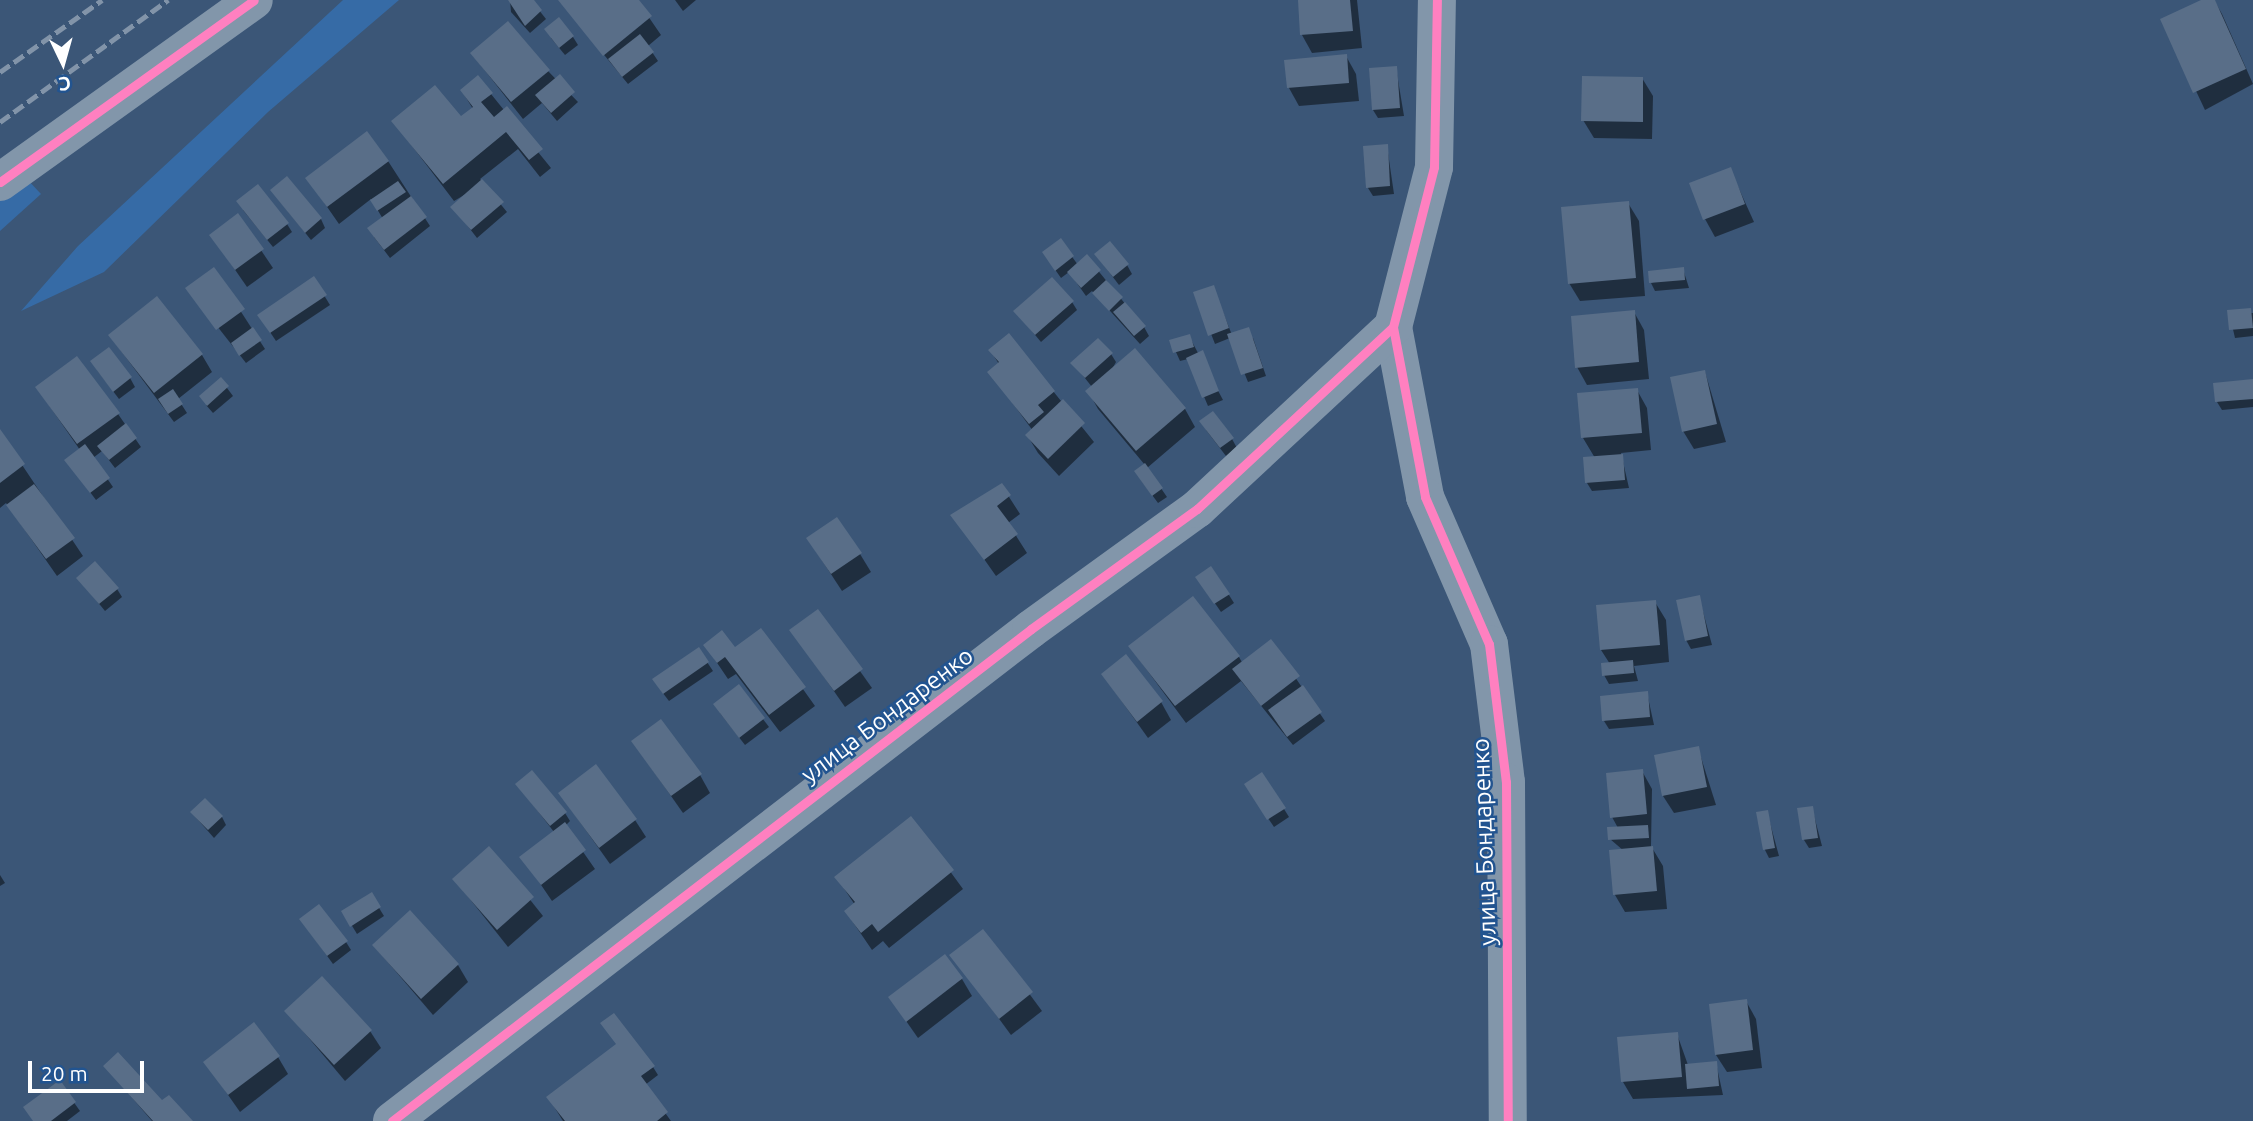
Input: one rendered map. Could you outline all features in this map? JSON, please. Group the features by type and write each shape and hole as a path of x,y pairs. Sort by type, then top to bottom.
{"street":[{"path":"0,182 254,0"},
{"name":"улица Бондаренко","path":"1437,0 1434,167 1393,327 1425,497 1489,644 1506,782 1508,1121"},
{"name":"улица Бондаренко","path":"393,1121 1009,645 1197,509 1393,327"}],"shaded area":[{"path":"343,0 399,0 268,112 104,272 21,311 78,246"},
{"path":"10,161 41,194 0,231 0,166"}],"building":[{"path":"508,0 534,0 542,10 525,26"},
{"path":"558,0 639,0 652,16 603,56"},
{"path":"1298,0 1350,0 1353,31 1300,35"},
{"path":"2201,0 2215,0 2246,69 2193,93 2160,19"},
{"path":"559,17 574,36 559,48 544,29"},
{"path":"508,21 550,70 511,102 470,53"},
{"path":"640,34 654,52 622,77 608,59"},
{"path":"1347,54 1349,83 1287,88 1284,60"},
{"path":"1397,66 1400,108 1372,110 1369,68"},
{"path":"560,74 575,92 551,113 535,95"},
{"path":"478,75 493,93 481,102 494,117 507,106 543,149 529,160 506,132 443,184 391,121 435,85 461,116 473,107 460,90"},
{"path":"1582,76 1643,77 1643,122 1581,121"},
{"path":"367,131 389,161 327,207 305,178"},
{"path":"1388,144 1390,186 1366,188 1363,146"},
{"path":"1731,167 1745,204 1703,220 1689,183"},
{"path":"287,176 322,218 305,233 270,190"},
{"path":"482,179 504,202 471,230 450,207"},
{"path":"398,181 406,192 377,211 370,200"},
{"path":"258,184 289,223 267,240 236,201"},
{"path":"411,196 427,217 384,250 367,228"},
{"path":"1629,201 1636,278 1568,284 1561,207"},
{"path":"238,213 264,249 235,270 209,235"},
{"path":"1061,238 1074,256 1055,271 1042,252"},
{"path":"1110,241 1129,264 1113,277 1094,254"},
{"path":"1087,254 1101,270 1081,288 1067,272"},
{"path":"214,267 245,309 216,330 185,288"},
{"path":"1684,267 1685,280 1649,283 1648,271"},
{"path":"314,276 327,295 270,333 257,315"},
{"path":"1052,277 1074,301 1035,335 1013,311"},
{"path":"1106,280 1123,297 1109,311 1092,293"},
{"path":"1214,285 1229,328 1208,336 1193,292"},
{"path":"157,296 203,354 154,393 108,335"},
{"path":"1125,302 1146,326 1134,336 1113,312"},
{"path":"2251,308 2253,328 2229,330 2227,310"},
{"path":"1635,310 1639,362 1575,368 1571,316"},
{"path":"253,327 262,340 239,356 231,343"},
{"path":"1249,327 1263,368 1241,375 1227,334"},
{"path":"1009,333 1055,391 1038,405 1044,412 1029,424 987,372 999,362 988,350"},
{"path":"1190,334 1194,347 1173,353 1169,340"},
{"path":"1098,338 1113,353 1085,378 1070,363"},
{"path":"109,347 132,377 113,392 90,361"},
{"path":"1135,348 1186,408 1136,451 1085,391"},
{"path":"1203,350 1219,391 1202,398 1186,358"},
{"path":"77,356 120,413 77,444 35,387"},
{"path":"1705,370 1717,424 1682,432 1670,377"},
{"path":"221,377 229,386 207,406 199,396"},
{"path":"2253,379 2253,399 2215,402 2213,383"},
{"path":"1638,388 1642,433 1581,438 1577,393"},
{"path":"173,389 183,404 168,414 158,399"},
{"path":"1063,399 1085,423 1048,459 1025,435"},
{"path":"1213,411 1234,438 1220,448 1199,421"},
{"path":"126,423 137,438 109,460 97,446"},
{"path":"0,429 25,464 0,483"},
{"path":"85,444 110,478 90,493 64,460"},
{"path":"1623,454 1625,480 1585,483 1583,457"},
{"path":"1145,463 1163,488 1152,496 1134,471"},
{"path":"1002,483 1011,495 997,506 1018,534 984,560 950,515"},
{"path":"34,484 75,538 46,559 6,505"},
{"path":"837,517 862,553 831,574 806,538"},
{"path":"95,561 119,588 99,604 76,578"},
{"path":"1211,566 1230,594 1214,604 1195,577"},
{"path":"1700,595 1708,636 1685,641 1676,600"},
{"path":"1193,596 1240,656 1175,706 1128,646"},
{"path":"1656,600 1660,645 1600,650 1596,605"},
{"path":"818,609 863,669 834,691 789,630"},
{"path":"761,628 806,687 769,715 725,657 717,663 703,645 722,630 735,647"},
{"path":"1271,639 1300,676 1261,706 1232,669"},
{"path":"699,647 709,662 663,694 652,679"},
{"path":"1126,654 1163,701 1137,722 1101,674"},
{"path":"1633,660 1634,673 1602,676 1601,663"},
{"path":"739,684 765,718 739,738 713,704"},
{"path":"1303,685 1322,712 1287,737 1268,710"},
{"path":"1648,691 1650,717 1602,721 1600,696"},
{"path":"661,719 702,774 671,796 631,741"},
{"path":"1699,746 1707,787 1662,796 1654,755"},
{"path":"596,764 637,819 599,848 558,793"},
{"path":"1643,769 1647,814 1610,818 1606,773"},
{"path":"532,770 567,812 550,826 515,784"},
{"path":"1262,772 1286,808 1267,820 1244,784"},
{"path":"205,798 223,816 208,830 190,812"},
{"path":"1813,806 1818,838 1802,840 1797,808"},
{"path":"1768,810 1775,848 1763,850 1756,812"},
{"path":"911,816 954,870 878,932 872,924 861,933 844,911 855,902 834,877"},
{"path":"565,822 586,850 541,885 519,857"},
{"path":"1648,825 1649,838 1608,840 1607,827"},
{"path":"489,846 534,897 497,930 452,879"},
{"path":"1653,846 1657,891 1613,895 1609,850"},
{"path":"372,892 381,907 350,927 341,911"},
{"path":"319,904 348,941 327,956 299,919"},
{"path":"410,910 459,964 421,999 372,945"},
{"path":"983,929 1033,992 999,1019 949,955"},
{"path":"945,954 963,978 906,1022 888,997"},
{"path":"322,976 372,1030 334,1065 284,1011"},
{"path":"1747,999 1753,1050 1715,1055 1709,1004"},
{"path":"614,1013 655,1066 641,1076 668,1112 657,1121 565,1121 546,1097 616,1044 600,1023"},
{"path":"254,1022 280,1056 228,1095 203,1062"},
{"path":"1678,1032 1682,1077 1621,1082 1617,1037"},
{"path":"118,1052 162,1100 169,1095 193,1121 153,1121 103,1066"},
{"path":"1717,1061 1719,1086 1687,1089 1685,1064"},
{"path":"60,1080 76,1102 51,1121 33,1121 23,1107"}],"railway":[{"path":"0,72 102,0"},
{"path":"0,122 168,0"}],"cycle path":[{"path":"0,182 254,0"},
{"path":"392,1121 1031,629 1197,509 1393,327 1434,167 1437,0"},
{"path":"1393,327 1425,497 1489,644 1506,782 1508,1121"}]}
